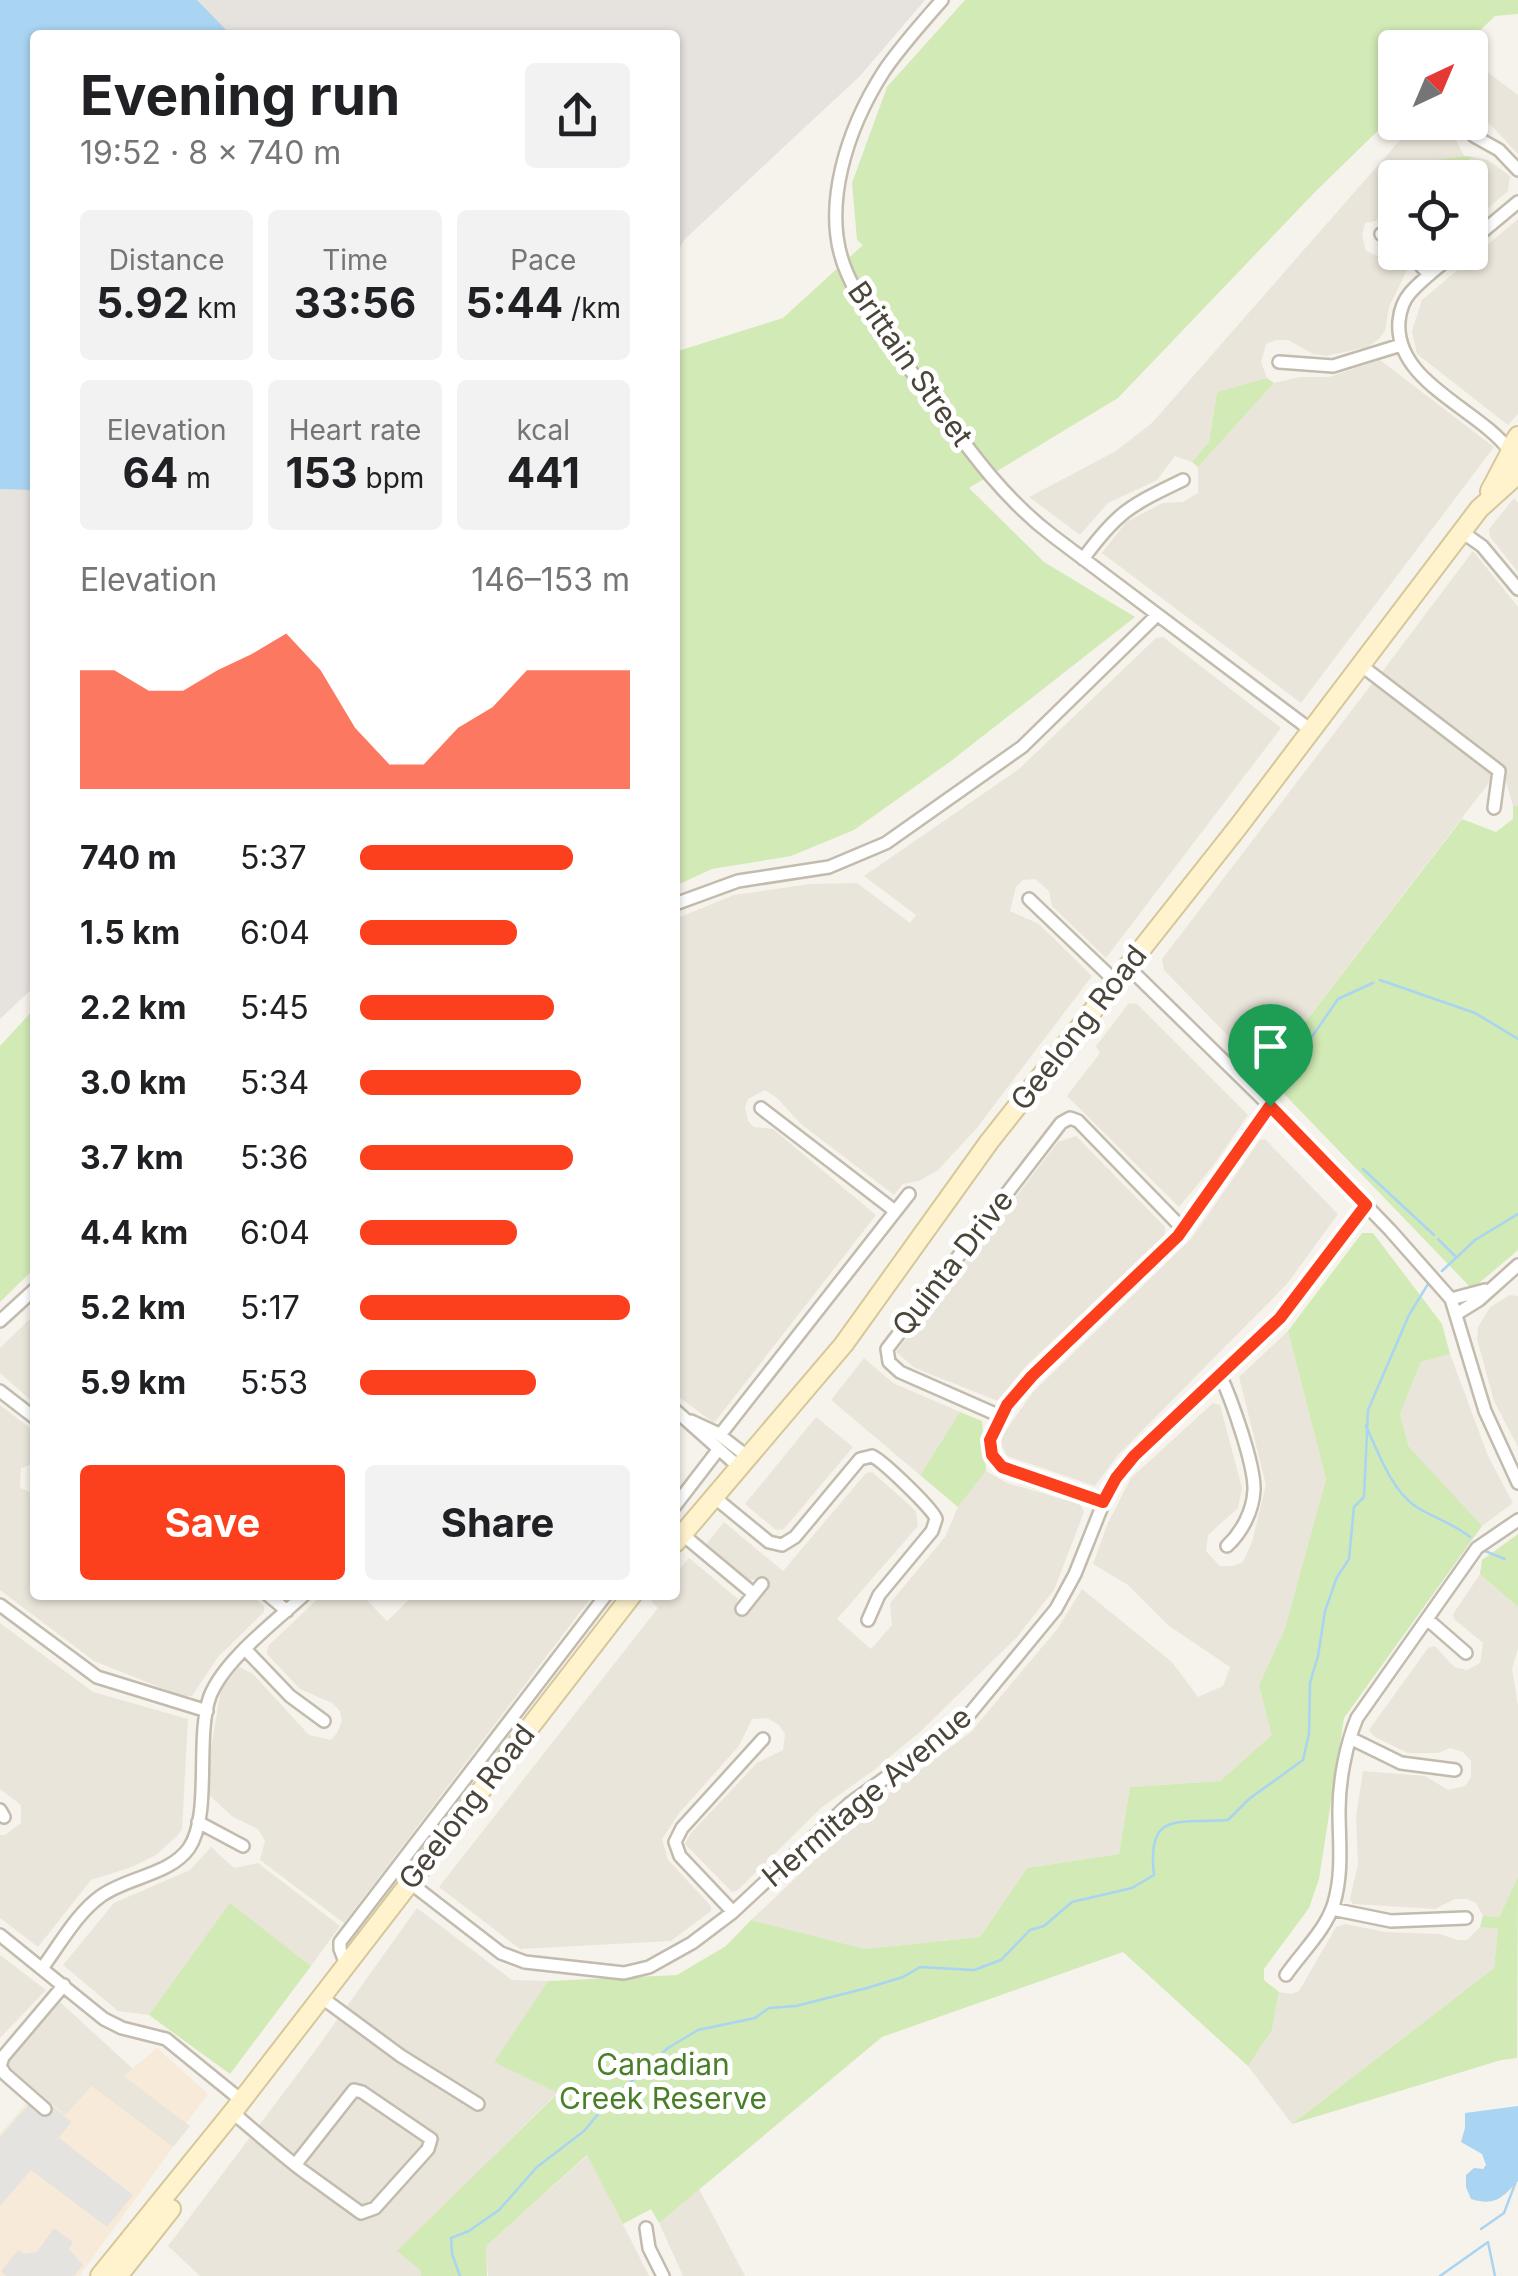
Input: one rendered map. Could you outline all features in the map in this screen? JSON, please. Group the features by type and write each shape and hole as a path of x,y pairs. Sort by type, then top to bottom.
{"main road":[{"name":"Geelong Road","path":"680,1537 854,1332 980,1155 1362,666 1479,509 1515,448"},
{"name":"Geelong Road","path":"1479,509 1518,474"},
{"name":"Geelong Road","path":"118,2276 133,2248 303,2020 628,1600"},
{"name":"Geelong Road","path":"100,2276 133,2248"}],"street":[{"name":"Brittain Street","path":"942,0 884,72 859,123 837,195 836,231 847,273 863,302 985,470 1025,514 1312,730"},
{"path":"1481,140 1518,170"},
{"path":"1488,227 1518,202"},
{"path":"1425,270 1429,275"},
{"path":"1435,270 1412,291 1402,307 1401,345 1408,361 1419,374 1515,448"},
{"path":"1280,362 1334,366 1401,345"},
{"path":"1083,559 1116,516 1183,480"},
{"path":"1462,532 1482,546 1518,589"},
{"path":"680,902 738,881 829,867 886,842 1022,747 1157,615"},
{"path":"1362,666 1500,772 1494,808"},
{"path":"1029,899 1121,973 1270,1106 1451,1299 1479,1394 1518,1482"},
{"path":"1103,1502 999,1465 992,1455 990,1440 1000,1416 1028,1379 1184,1229 1270,1106"},
{"path":"761,1108 895,1211"},
{"name":"Quinta Drive","path":"1000,1416 900,1372 889,1362 887,1352 1057,1128 1069,1118 1077,1120 1184,1229"},
{"path":"680,1499 909,1194"},
{"name":"Hermitage Avenue","path":"409,1882 511,1958 616,1973 636,1971 664,1960 733,1912 850,1804 963,1722 1056,1609 1075,1574 1103,1502 1129,1461 1285,1312 1366,1205"},
{"path":"1451,1299 1479,1293 1516,1272"},
{"path":"1458,1314 1478,1302 1493,1285"},
{"path":"0,1320 30,1293"},
{"path":"1220,1375 1231,1400 1254,1490 1243,1527 1227,1546"},
{"path":"0,1392 30,1414"},
{"path":"680,1414 743,1462"},
{"path":"714,1496 768,1542 782,1545 795,1536 860,1459 872,1456 883,1462 913,1495 931,1507 936,1519 932,1531 878,1595 868,1620"},
{"path":"1286,1976 1332,1909 1340,1870 1339,1806 1350,1738 1361,1712 1480,1546 1518,1520"},
{"path":"680,1539 758,1589 742,1609"},
{"path":"274,1600 287,1611"},
{"path":"42,1967 96,1900 180,1858 192,1843 198,1822 206,1711 220,1677 299,1600"},
{"path":"346,1964 339,1944 602,1600"},
{"path":"0,1604 102,1680 206,1711"},
{"path":"1427,1619 1466,1653"},
{"path":"246,1650 293,1699 324,1720"},
{"path":"1350,1738 1398,1762 1455,1770"},
{"path":"733,1912 680,1856 675,1842 680,1830 764,1739"},
{"path":"198,1822 243,1846"},
{"path":"1332,1909 1390,1921 1466,1918"},
{"path":"357,1920 350,1934 360,1946"},
{"path":"0,1935 110,2023 166,2039 295,2164 354,2210 366,2213 376,2207 432,2140 354,2090 295,2164"},
{"path":"45,2109 0,2066 3,2056 64,1985"},
{"path":"321,1997 390,2049 478,2104"},
{"path":"646,2228 648,2248 663,2276"}],"shaded area":[{"path":"0,0 925,0 860,76 680,246 680,30 30,30 30,991 0,1019"},
{"path":"1488,72 1518,95 1518,154 1489,123"},
{"path":"1400,140 1456,140 1464,156 1437,160 1383,160"},
{"path":"1488,160 1510,176 1508,191 1488,208"},
{"path":"1378,165 1378,220 1365,223 1362,235 1366,251 1378,256 1378,270 1407,270 1379,339 1367,347 1326,356 1313,354 1288,340 1266,344 1261,362 1267,378 1217,392 1209,442 1192,462 1175,456 1157,480 1108,503 1080,535 1029,497 1116,451 1153,422"},
{"path":"1518,219 1518,414 1508,425 1417,354 1412,331 1422,300 1458,270 1488,270 1488,244"},
{"path":"1380,360 1494,447 1301,703 1102,553 1126,522 1163,503 1183,502 1198,493 1198,467 1274,383 1300,377 1329,377"},
{"path":"1514,498 1518,503 1518,572 1490,537 1489,529"},
{"path":"1473,551 1518,607 1518,806 1513,806 1502,767 1382,672"},
{"path":"1163,637 1281,728 1106,958 1052,906 1049,891 1035,879 1023,880 1016,887 1010,911 1039,924 1092,976 976,1129 938,1170 919,1181 903,1184 894,1195 801,1124 765,1090 748,1099 748,1121 754,1127 773,1129 876,1215 714,1423 680,1398 680,917 734,895 810,884 857,883 910,923 916,915 864,876 1019,769 1156,638"},
{"path":"1374,681 1495,775 1265,1074 1164,970 1162,959"},
{"path":"1129,1003 1137,1004 1248,1115 1179,1207 1067,1096 1100,1053 1096,1046"},
{"path":"1076,1136 1165,1227 1165,1235 1025,1367 998,1401 915,1368 896,1352 1058,1142"},
{"path":"1265,1139 1338,1214 1287,1284 1118,1455 1095,1486 1007,1456 1002,1436 1033,1392 1191,1239 1260,1140"},
{"path":"1510,1295 1518,1296 1518,1447 1494,1401 1477,1339 1478,1327 1490,1307"},
{"path":"30,1319 30,1400 0,1373 0,1348"},
{"path":"1288,1331 1326,1479 1285,1628 1259,1685 1273,1735 1220,1781 1130,1787 1119,1854 1027,1868 980,1937 865,1949 751,1920 874,1804 971,1732 1058,1628 1082,1589 1172,1662 1198,1697 1223,1686 1230,1667 1169,1626 1128,1585 1093,1564 1131,1478 1213,1403 1220,1405 1242,1488 1238,1508 1208,1535 1206,1551 1220,1566 1243,1562 1266,1485 1239,1377"},
{"path":"1450,1354 1488,1456 1513,1503 1482,1526 1412,1457 1400,1414 1421,1362"},
{"path":"864,1358 893,1383 960,1412 920,1475 831,1400"},
{"path":"0,1405 30,1428 30,1465 21,1468 20,1488 30,1492 30,1600 257,1600 264,1606 264,1612 218,1657 192,1696 182,1696 94,1661 0,1590"},
{"path":"816,1417 853,1447 784,1529 776,1530 745,1504"},
{"path":"986,1471 1007,1483 1080,1504 1084,1512 1054,1590 1016,1638 921,1731 822,1807 732,1892 685,1844 757,1763 783,1750 785,1734 779,1725 767,1718 752,1719 739,1746 680,1812 662,1839 668,1860 711,1906 711,1911 671,1941 520,1949 439,1887 658,1608 652,1600 680,1600 680,1568 689,1558 738,1599 736,1604 745,1611 767,1587 758,1579 747,1581 705,1546 724,1522 783,1571 866,1473 872,1472 916,1511 918,1526 837,1619 871,1649 892,1625 890,1603 945,1537 958,1507"},
{"path":"1480,1574 1518,1607 1518,1648 1512,1669 1518,1706 1518,1877 1499,1917 1483,1916 1476,1903 1467,1899 1455,1899 1435,1909 1353,1904 1350,1899 1358,1864 1356,1817 1363,1771 1425,1776 1448,1790 1465,1786 1471,1777 1471,1761 1463,1752 1450,1748 1438,1753 1408,1753 1369,1730 1428,1648 1435,1646 1454,1667 1467,1670 1480,1663 1483,1643 1453,1614"},
{"path":"317,1600 367,1600 387,1621 409,1600 589,1600 344,1923 260,1860 265,1841 258,1829 233,1817 208,1794 208,1766 221,1689 239,1667 253,1674 309,1735 331,1740 342,1721 340,1711 332,1703 300,1689 267,1654 268,1646"},
{"path":"0,1623 93,1692 188,1719 182,1829 156,1855 91,1880 38,1947 0,1918 0,1835 21,1823 21,1805 0,1789"},
{"path":"211,1847 234,1868 258,1863 340,1926 311,1966 230,1904 149,2015 118,2011 63,1965 114,1903 190,1870"},
{"path":"417,1908 512,1980 548,1981 495,2062 558,2092 398,2251 420,2270 421,2276 200,2276 168,2246"},
{"path":"1345,1924 1385,1932 1440,1934 1457,1940 1467,1940 1480,1927 1498,1929 1494,1968 1292,2124 1248,2066 1272,2030 1279,1992 1299,1991 1336,1927"},
{"path":"0,1955 46,1990 0,2038"},
{"path":"60,2002 133,2069 124,2076 190,2126 173,2147 92,2087 65,2116 8,2066 8,2061"},
{"path":"157,2048 208,2094 186,2123 124,2076"},
{"path":"92,2086 173,2147 79,2276 0,2276 0,2134 37,2091 65,2115"},
{"path":"38,2094 71,2122 59,2138 133,2195 107,2227 31,2170 0,2206 0,2137"},
{"path":"588,2155 649,2276 488,2276 486,2246"},
{"path":"699,2189 745,2276 683,2276 659,2223"},
{"path":"54,2228 73,2242 69,2249 83,2265 74,2276 6,2276 1,2271 18,2250 24,2254 37,2252"}],"green space":[{"path":"965,0 1518,0 1518,14 1495,16 1481,30 1378,30 1378,131 1118,398 969,488 1044,562 1135,617 951,761 854,830 791,856 712,869 680,884 680,350 783,318 863,245 857,240 852,183 887,87"},
{"path":"1464,156 1473,157 1468,160 1437,160"},
{"path":"1267,378 1274,383 1198,467 1192,462 1209,442 1217,392"},
{"path":"1513,806 1518,806 1518,1250 1472,1289 1265,1074 1462,819 1496,832 1513,819"},
{"path":"30,1013 30,1273 0,1302 0,1046"},
{"name":"Canadian Creek Reserve","path":"1362,1233 1373,1233 1442,1324 1450,1354 1421,1362 1400,1414 1409,1447 1482,1526 1344,1718 1319,1879 1309,1908 1264,1969 1264,1980 1279,1992 1272,2030 1248,2066 1123,1952 882,2037 659,2223 651,2209 623,2224 587,2155 486,2246 487,2276 421,2276 420,2270 397,2251 558,2093 494,2062 548,1981 677,1975 726,1946 751,1920 865,1949 980,1937 1027,1868 1119,1854 1130,1787 1220,1781 1272,1735 1259,1685 1285,1628 1326,1479 1288,1331"},
{"path":"960,1412 982,1421 986,1471 958,1507 920,1475"},
{"path":"1518,1534 1518,1607 1480,1574 1482,1560"},
{"path":"1518,1877 1517,2058 1292,2124 1494,1968 1498,1929 1480,1927 1483,1916 1499,1917"},
{"path":"230,1903 311,1966 230,2074 149,2015"}],"water":[{"path":"0,0 197,0 226,30 30,30 30,490 0,489"},
{"path":"1518,2106 1518,2181 1497,2199 1471,2199 1466,2175 1486,2165 1482,2154 1461,2142 1465,2113"}],"waterway":[{"path":"1380,980 1475,1013 1518,1039"},
{"path":"1298,1057 1338,999 1373,983"},
{"path":"1363,1169 1434,1235"},
{"path":"1442,1271 1475,1240 1518,1214"},
{"path":"1438,1239 1455,1256"},
{"path":"460,2276 451,2238 469,2231 499,2210 537,2167 584,2131 605,2106 668,2048 698,2030 755,2018 769,2008 796,2006 867,1988 903,1977 920,1967 974,1970 1001,1960 1030,1930 1044,1926 1072,1902 1132,1888 1154,1875 1155,1839 1170,1824 1228,1820 1249,1799 1303,1760 1309,1734 1310,1683 1325,1611 1337,1577 1349,1559 1354,1507 1364,1497 1368,1410 1409,1315 1428,1284"},
{"path":"1366,1426 1386,1469 1406,1499 1470,1537"},
{"path":"1485,1551 1505,1559"},
{"path":"1481,2229 1504,2213 1518,2176"},
{"path":"1440,2276 1488,2242 1495,2276"}],"route":[{"path":"1270,1106 1366,1205 1285,1312 1134,1456 1103,1502 1002,1467 992,1455 990,1440 1007,1405 1032,1376 1178,1236 1270,1106"}]}
